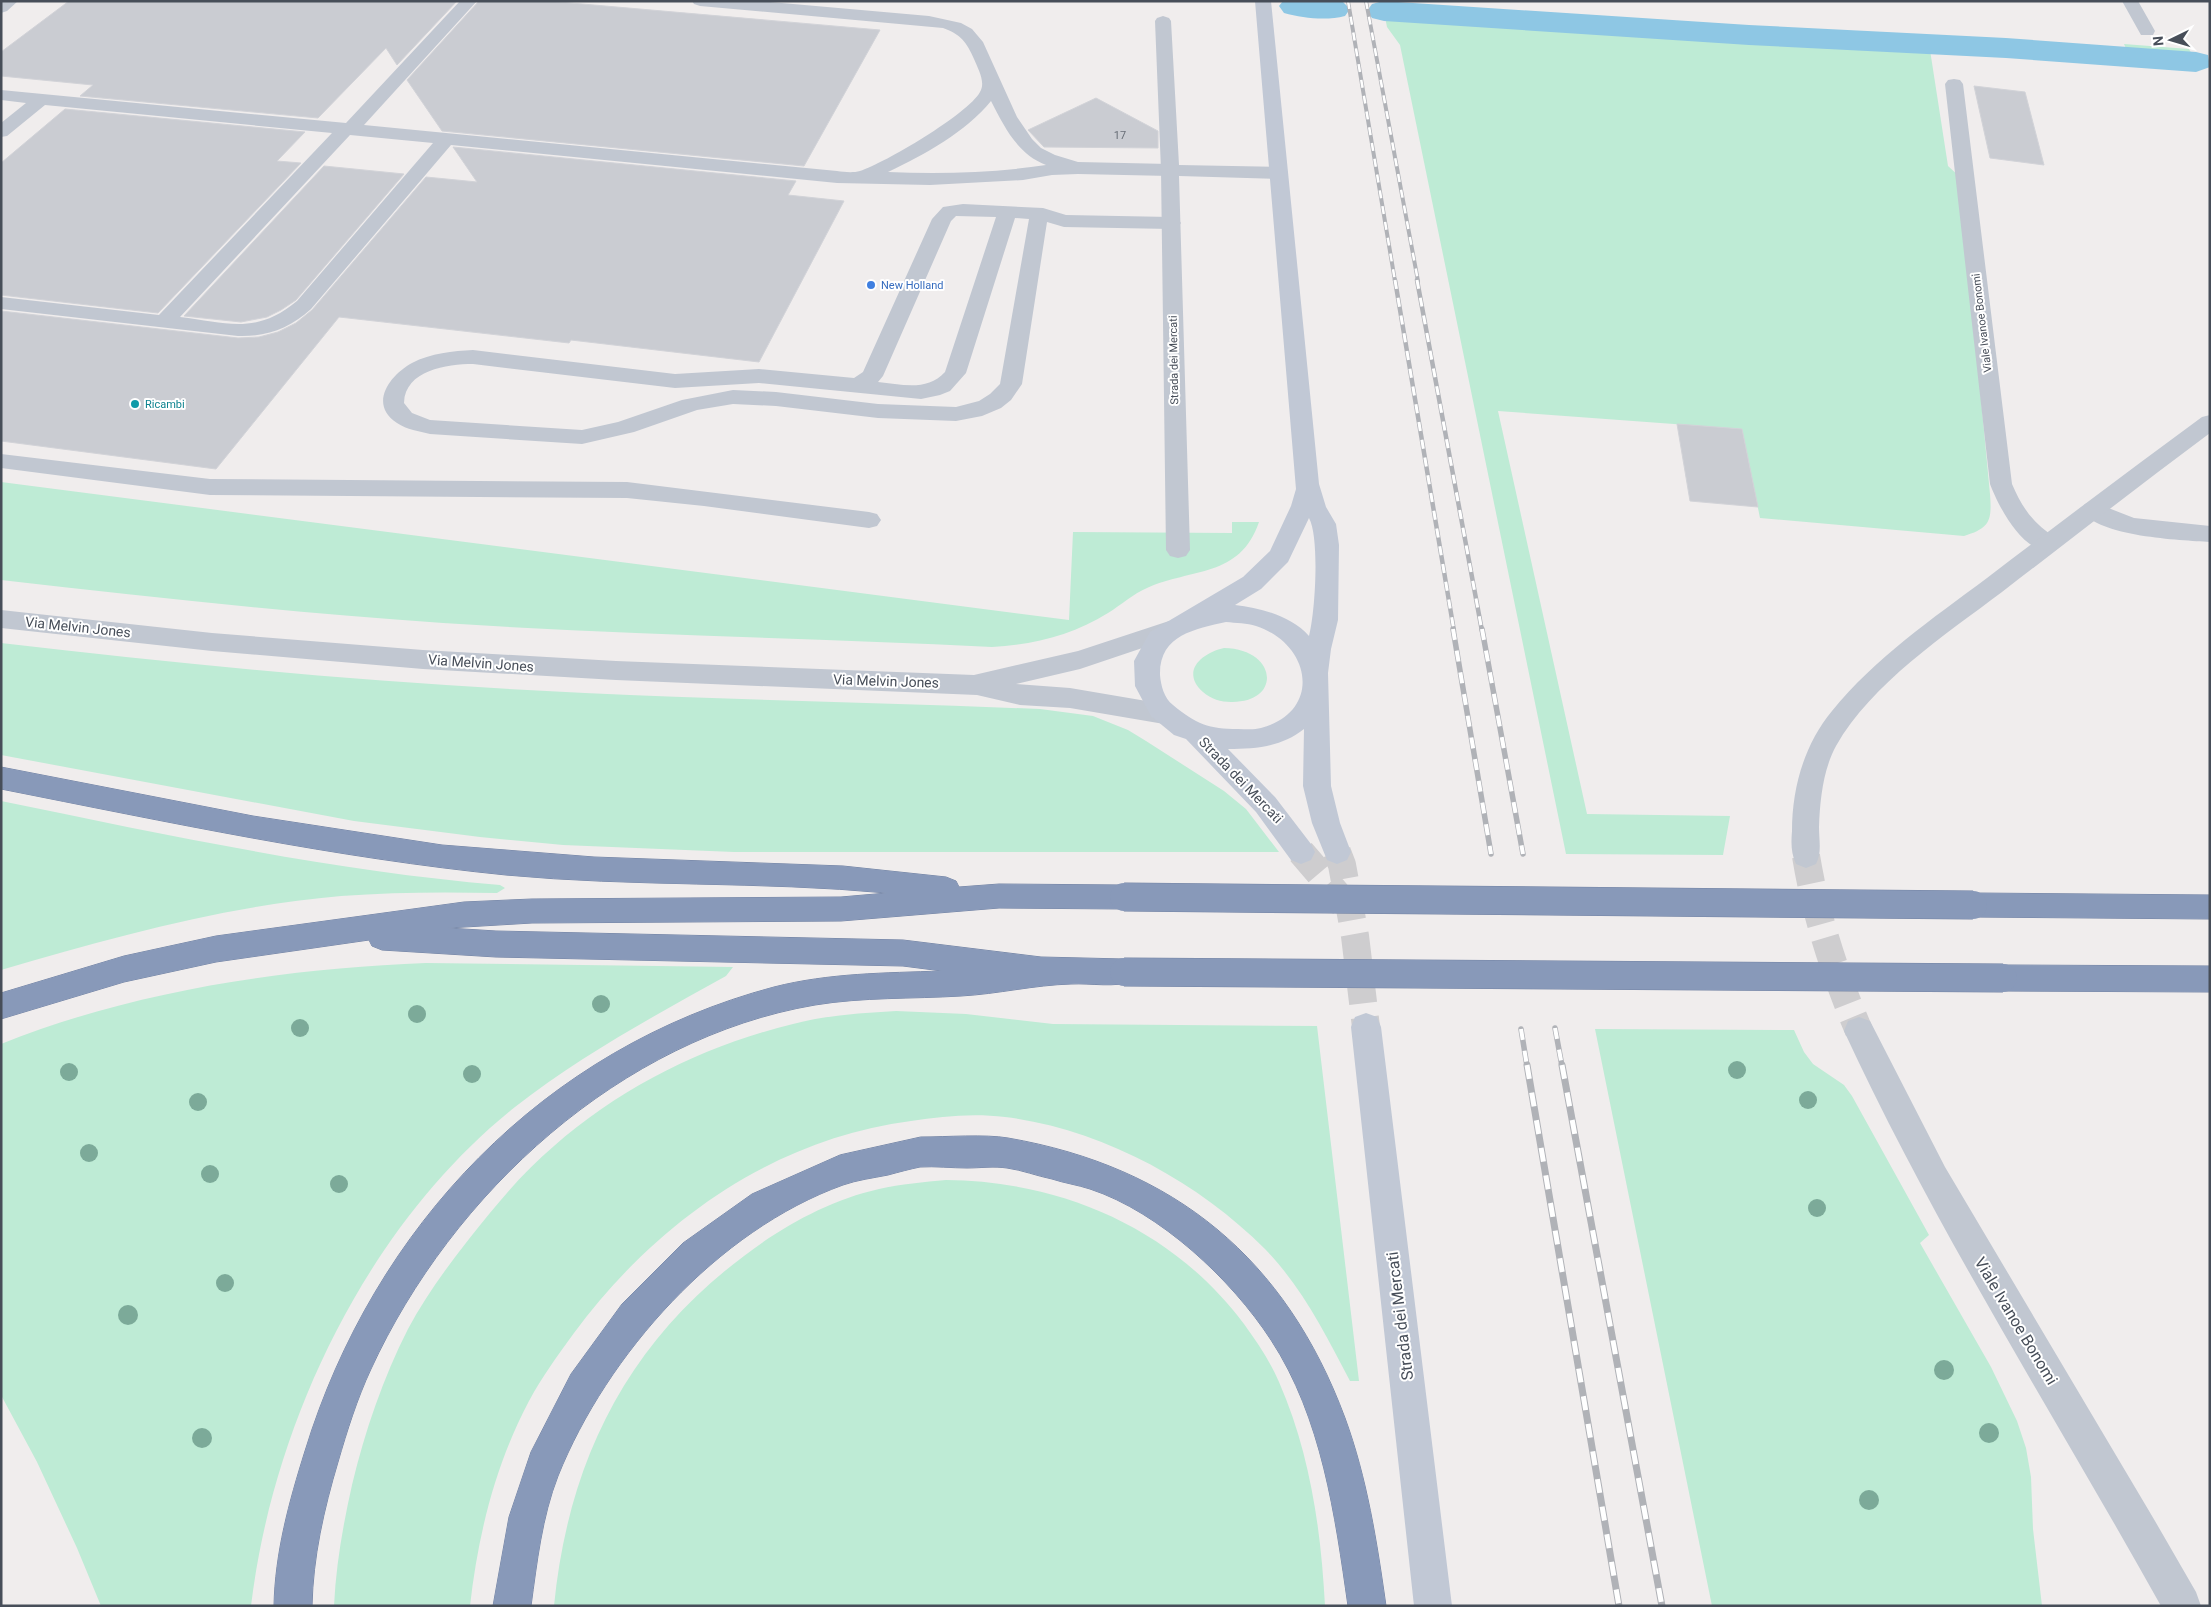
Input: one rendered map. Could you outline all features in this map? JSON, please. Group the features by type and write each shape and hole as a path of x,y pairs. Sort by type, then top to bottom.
{"highway":[{"path":"1,778 252,828 506,863 589,869 843,878 999,896"},
{"path":"1,1006 77,982 170,958 256,943 429,918 499,912 841,909 999,896 2210,907"},
{"path":"328,934 496,944 903,953 1012,967 1070,971 2210,979"},
{"path":"292,1606 298,1549 320,1455 334,1414 373,1330 400,1283 427,1243 453,1210 485,1173 556,1109 631,1059 662,1043 708,1023 777,1000 846,989 978,981 1070,971"},
{"path":"512,1606 526,1521 543,1468 562,1426 584,1386 615,1340 657,1290 689,1259 731,1226 770,1202 837,1170 901,1154 977,1150 1009,1153 1047,1160 1117,1184 1154,1202 1186,1224 1250,1284 1276,1319 1301,1359 1320,1400 1348,1495 1367,1606"}],"street":[{"path":"1,8 10,1"},
{"path":"164,322 469,1"},
{"path":"700,1 948,24 957,27 971,36 1012,123 1027,146 1047,159 1059,164 1092,168"},
{"name":"Strada dei Mercati","path":"1263,1 1307,482 1306,497 1280,556 1252,583 1169,630 1148,655 1147,685 1152,700 1164,714 1179,726 1196,734 1217,740 1259,739 1278,732 1294,723 1306,711 1314,696 1318,649 1326,620 1327,546 1324,524 1314,507 1307,482"},
{"path":"2130,1 2147,31"},
{"name":"Strada dei Mercati","path":"1163,20 1170,170 1178,550"},
{"path":"837,177 867,175 880,170 933,138 973,110 986,98 992,86 990,76"},
{"name":"Viale Ivanoe Bonomi","path":"1954,84 2001,484 2012,509 2020,520 2030,531 2048,544"},
{"path":"1,95 837,177 930,179 1023,174 1052,169 1092,168 1279,173"},
{"path":"1,132 41,99"},
{"path":"1,303 249,331 268,328 283,321 304,305 446,139"},
{"path":"844,385 859,384 872,376 945,214 950,211 1007,212 1038,224 1068,221 1171,223"},
{"path":"1007,212 957,366 951,380 940,389 924,392 759,376 675,381 472,357 455,357 420,368 406,377 396,388 393,399 394,410 402,419 415,425 582,437 600,434 695,403 725,397 753,396 902,413 957,414 977,410 995,402 1011,384 1038,224"},
{"path":"1806,856 1805,828 1810,781 1824,744 1843,715 1868,688 1906,654 2092,510 2210,422"},
{"path":"1,461 210,487 627,490 704,498 869,520"},
{"path":"2092,510 2112,520 2132,526 2210,534"},
{"name":"Strada dei Mercati","path":"1195,617 1226,613 1257,617 1272,622 1297,638 1312,660 1316,678 1318,722 1316,749 1317,786 1326,824 1337,852"},
{"name":"Via Melvin Jones","path":"1,619 250,645 478,663 989,686 1020,695 1070,698 1164,714"},
{"name":"Via Melvin Jones","path":"962,684 990,682 1080,660 1169,630"},
{"name":"Strada dei Mercati","path":"1196,734 1268,805 1291,834 1301,852"},
{"name":"Strada dei Mercati","path":"1366,1026 1433,1606"},
{"name":"Viale Ivanoe Bonomi","path":"1858,1031 1880,1077 1953,1212 2182,1606"}],"green space":[{"path":"1385,17 1930,50 1948,166 1960,177 1990,494 1990,517 1984,526 1964,536 1760,518 1742,429 1498,411 1587,814 1730,816 1723,855 1566,854 1400,45 1387,27"},
{"path":"2124,44 2189,49 2199,67 2132,61"},
{"path":"1,482 1069,620 1073,532 1232,533 1232,522 1259,522 1251,540 1240,553 1227,562 1147,588 1095,621 1067,633 1022,644 992,647 580,631 443,623 222,604 1,580"},
{"path":"1,643 220,667 439,685 642,695 1040,709 1093,716 1128,730 1224,791 1246,809 1279,852 734,852 563,845 480,837 354,821 1,755"},
{"path":"1224,648 1242,651 1255,657 1263,666 1267,676 1265,686 1259,694 1248,700 1231,702 1216,700 1209,697 1196,684 1193,677 1197,664 1208,654"},
{"path":"1,801 312,861 374,871 500,885 505,888 497,893 341,896 255,907 170,924 1,970"},
{"path":"426,963 733,967 726,976 591,1054 540,1088 515,1107 462,1154 415,1208 373,1268 336,1331 305,1398 281,1467 263,1537 251,1606 101,1606 77,1548 37,1462 1,1395 1,1044 52,1025 104,1009 157,996 264,977 372,966"},
{"path":"896,1011 966,1014 1053,1024 1317,1026 1359,1381 1350,1381 1302,1295 1265,1249 1209,1201 1146,1162 1112,1146 1077,1133 1041,1123 1005,1117 982,1115 946,1116 860,1131 812,1146 765,1167 721,1192 680,1222 642,1256 606,1293 550,1366 517,1425 498,1475 483,1527 470,1606 334,1606 340,1545 352,1485 369,1425 391,1366 408,1329 437,1282 499,1202 520,1179 542,1156 607,1105 636,1087 697,1056 760,1033 819,1018"},
{"path":"1595,1029 1794,1030 1804,1052 1813,1064 1844,1085 1852,1096 1929,1235 1920,1243 1991,1367 2017,1421 2026,1448 2031,1477 2033,1529 2042,1606 1712,1606"},
{"path":"946,1180 989,1183 1032,1190 1073,1201 1112,1217 1149,1237 1184,1262 1216,1291 1244,1324 1263,1352 1290,1409 1306,1464 1317,1520 1325,1606 554,1606 561,1553 573,1503 589,1455 610,1410 636,1367 667,1327 703,1290 744,1256 775,1234 808,1215 843,1200 879,1189 904,1184"}],"building":[{"path":"69,1 457,1 397,65 386,48 318,118 80,96 93,85 1,76 1,52"},
{"path":"479,1 548,1 880,30 804,166 442,131 407,80"},
{"path":"1974,86 2025,92 2044,165 1990,158"},
{"path":"1096,98 1158,131 1158,148 1044,147 1028,130"},
{"path":"65,109 305,132 277,161 301,163 158,313 1,295 1,163"},
{"path":"453,147 796,181 788,195 844,201 759,362 571,340 569,343 339,317 216,469 1,441 1,311 238,338 259,337 278,332 296,323 312,310 426,177 477,182"},
{"path":"324,166 404,174 296,300 281,310 267,317 241,322 184,316"},
{"path":"1677,424 1742,429 1758,507 1690,501"}],"waterway":[{"path":"1296,6 1333,9"},
{"path":"1384,11 1749,35 2006,48 2196,62"}],"tunnel":[{"path":"1301,852 1337,894 1347,910"},
{"path":"1337,852 1342,865 1355,936 1366,1027"},
{"path":"1806,856 1815,901 1827,945 1859,1031"}],"railway":[{"path":"1348,1 1395,281"},
{"path":"1366,1 1418,281"},
{"path":"1395,280 1454,631"},
{"path":"1417,280 1482,631"},
{"path":"1453,629 1491,854"},
{"path":"1482,629 1523,854"},
{"path":"1555,1028 1562,1066"},
{"path":"1521,1029 1527,1066"},
{"path":"1527,1065 1619,1606"},
{"path":"1562,1065 1662,1606"}],"place":[{"name":"New Holland","path":"871,285"},
{"name":"Ricambi","path":"135,404"}]}
